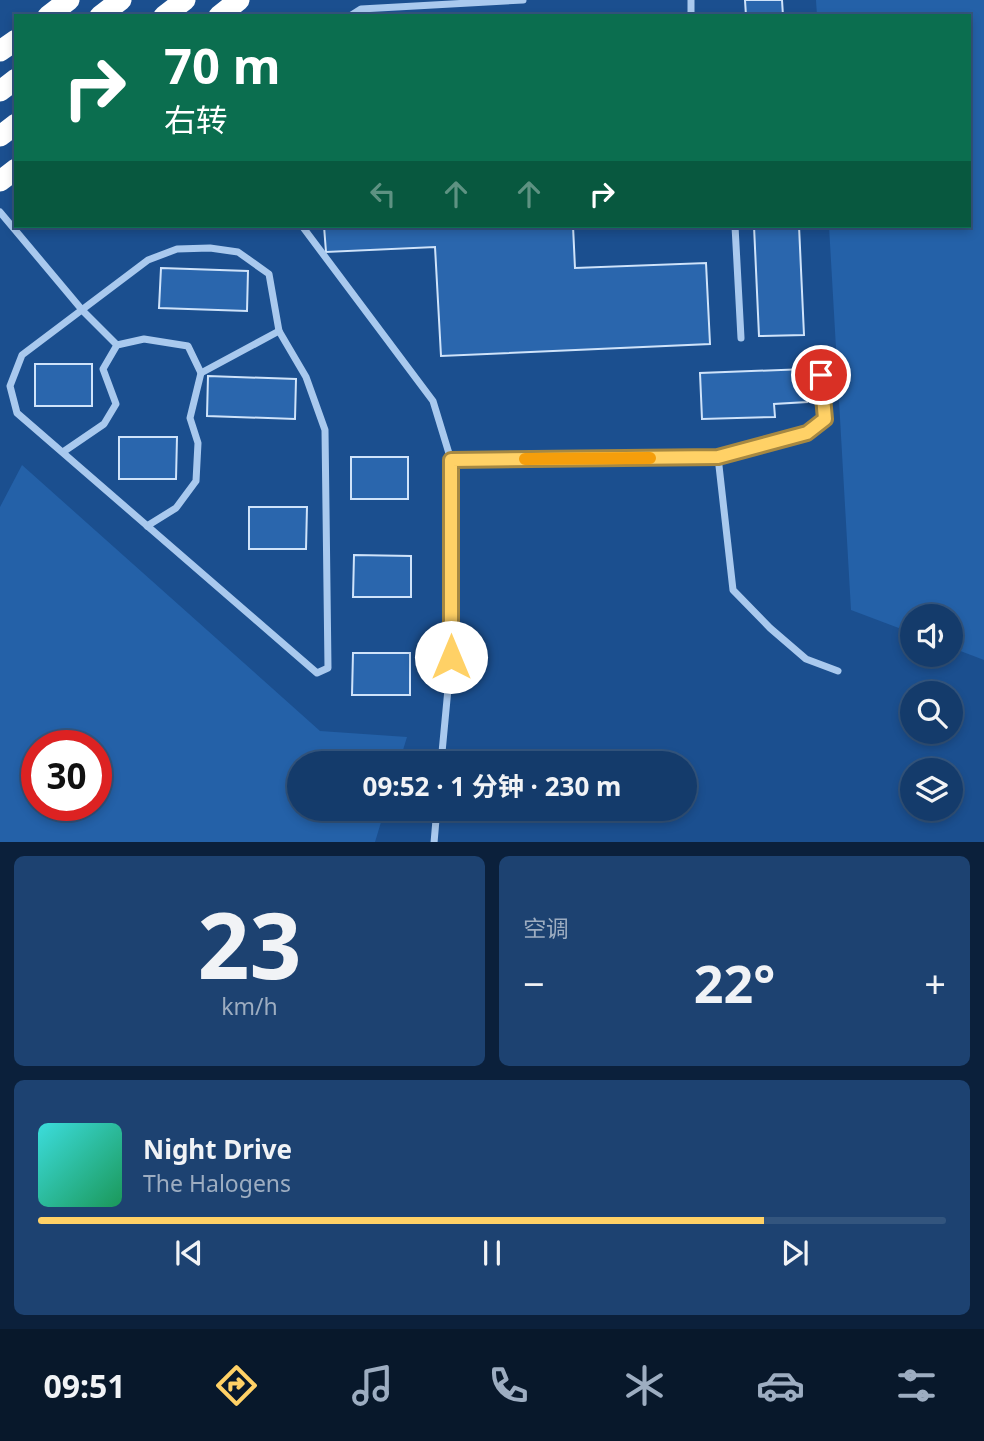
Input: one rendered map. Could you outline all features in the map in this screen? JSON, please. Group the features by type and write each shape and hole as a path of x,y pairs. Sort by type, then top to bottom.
{"highway":[{"path":"51,14 69,0"},
{"path":"103,14 121,0"},
{"path":"167,14 185,0"},
{"path":"222,14 239,0"}],"street":[{"path":"353,14 360,9 523,0"},
{"path":"0,212 83,311 117,345"},
{"path":"303,228 433,401 451,460 451,657 442,751"},
{"path":"735,228 741,338"},
{"path":"210,248 238,252 270,274 279,331 306,377 325,430 328,668 317,673 17,413 10,386 22,355 83,311 148,260 177,250 210,248"},
{"path":"201,373 279,331"},
{"path":"63,453 104,424 116,404 103,369 117,345 144,339 188,346 201,373 190,418 198,443 196,481 176,508 147,526"},
{"path":"451,460 718,457 807,433 825,419 821,375"},
{"path":"718,457 733,590 770,628 806,659 838,671"},
{"path":"434,842 436,821"}],"shaded area":[{"path":"816,0 984,0 984,660 963,652 963,604 900,604 900,628 851,610 829,228 971,228 971,14 817,14"},
{"path":"22,465 320,731 407,737 403,751 287,751 287,821 381,821 375,842 0,842 0,507"}],"building":[{"path":"745,0 782,0 783,14 746,14"},
{"path":"324,228 573,228 575,268 706,263 710,344 441,356 435,247 326,252"},
{"path":"754,228 799,228 804,335 759,336"},
{"path":"161,268 248,271 247,311 159,308"},
{"path":"35,364 92,364 92,406 35,406"},
{"path":"806,369 807,402 774,404 775,417 702,419 700,373"},
{"path":"208,376 296,379 295,419 207,416"},
{"path":"119,437 177,437 176,479 119,479"},
{"path":"351,457 408,457 408,499 351,499"},
{"path":"249,507 307,507 306,549 249,549"},
{"path":"354,555 411,556 411,597 353,597"},
{"path":"353,653 410,653 410,695 352,695"}],"slow traffic":[{"path":"525,459 650,458"}],"route":[{"path":"451,657 451,460 718,457 807,433 825,419 821,375"}]}
